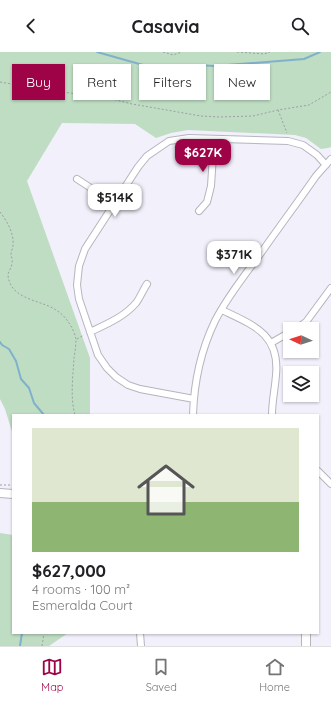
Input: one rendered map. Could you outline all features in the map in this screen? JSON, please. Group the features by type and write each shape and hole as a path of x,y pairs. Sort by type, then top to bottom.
{"street":[{"path":"193,414 199,364 215,321 236,288 312,182 329,162 317,156 303,145 288,141 189,138 169,141 146,156 85,249 79,266 77,285 79,299 98,355 107,368 116,377 128,385 140,389 194,398"},
{"path":"199,211 207,202 211,186 214,139"},
{"path":"77,179 114,203"},
{"path":"90,332 114,321 126,313 137,302 147,284"},
{"path":"306,322 331,288"},
{"path":"222,310 256,327 271,343 276,363 272,414"},
{"path":"271,343 283,336"},
{"path":"319,472 331,484"},
{"path":"0,493 12,494"},
{"path":"140,634 141,646"},
{"path":"306,634 306,646"}],"path":[{"path":"163,52 173,55 182,52"},
{"path":"237,52 264,54 270,52"},
{"path":"0,82 100,97 201,116 253,116 309,105 331,92"},
{"path":"278,110 288,141"},
{"path":"0,212 13,236 11,253 13,262 8,271 10,283 13,288 27,298 56,310 64,316 73,330 76,340 72,394 75,414"},
{"path":"76,340 84,335"},
{"path":"0,485 12,485"},
{"path":"42,646 44,634"}],"green space":[{"path":"0,52 331,52 331,147 328,148 321,149 306,138 295,135 188,130 171,133 156,138 135,124 62,123 27,181 90,358 90,414 12,414 12,432 5,409 0,399"},
{"path":"0,533 12,535 12,634 67,634 49,646 0,646"}],"waterway":[{"path":"97,52 143,65 169,71 183,72 197,65 214,66 304,59 320,52"},
{"path":"0,342 9,349 16,361 21,379 29,388 34,403 43,414"},
{"path":"20,646 22,634"}]}
